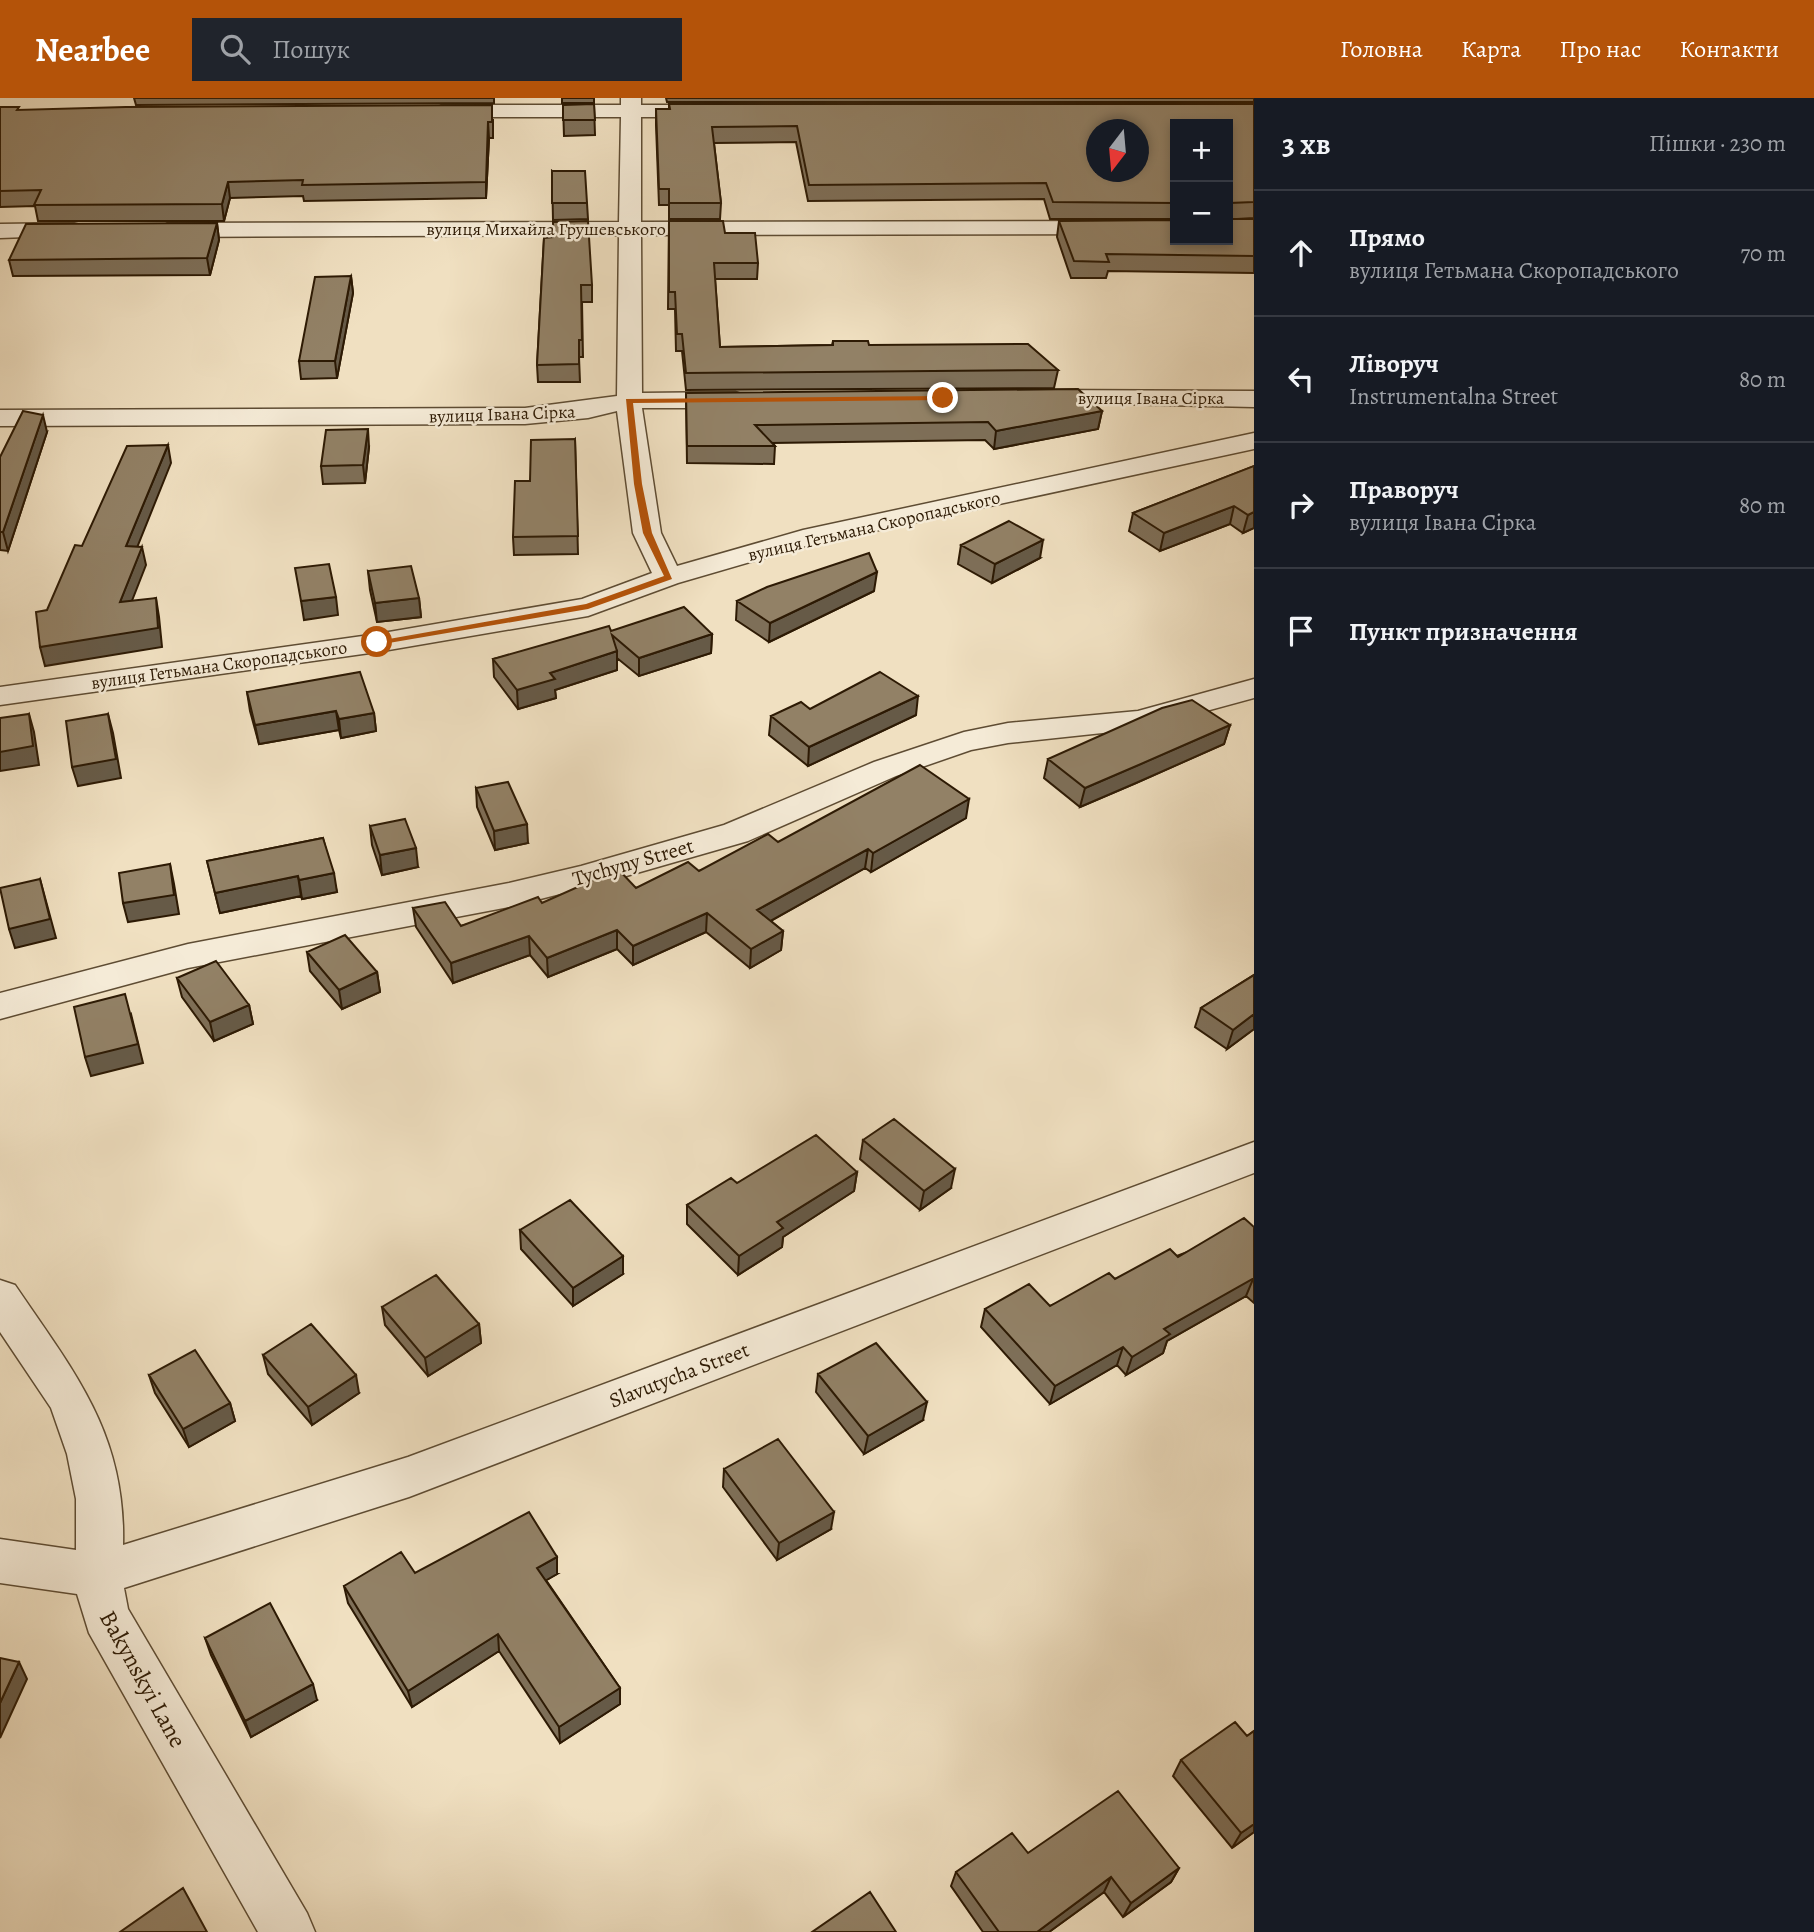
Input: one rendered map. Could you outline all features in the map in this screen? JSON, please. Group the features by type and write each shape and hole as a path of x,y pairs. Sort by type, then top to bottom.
{"street":[{"path":"631,105 629,401 638,484 647,533 668,577"},
{"path":"423,111 631,105 727,111"},
{"name":"вулиця Михайла Грушевського","path":"151,230 1170,227"},
{"path":"0,231 96,230"},
{"name":"вулиця Івана Сірка","path":"1012,397 1254,399"},
{"name":"вулиця Івана Сірка","path":"0,418 525,416 588,410 629,401 766,400"},
{"name":"вулиця Гетьмана Скоропадського","path":"0,696 377,642 588,607 668,577 803,538 1254,441"},
{"name":"Tychyny Street","path":"0,1006 187,956 509,895 583,877 736,833 886,769 964,742 1008,733 1140,720 1254,688"},
{"name":"Slavutycha Street","path":"97,1575 409,1477 1254,1157"},
{"name":"Bakynskyi Lane","path":"0,1297 61,1384 86,1444 98,1497 102,1532 97,1575 99,1598 106,1616 288,1932"},
{"path":"0,1561 97,1575"}],"building":[{"path":"594,104 595,120 563,120 563,105"},
{"path":"669,104 1254,104 1254,202 1233,203 1233,119 1170,119 1170,203 1053,202 1046,183 809,185 797,126 712,127 721,203 669,203 669,189 659,189 656,109 670,109"},
{"path":"492,105 492,122 488,122 486,182 302,185 303,180 228,182 222,204 34,205 41,190 0,191 0,107 19,107 17,110"},
{"path":"552,171 585,171 587,203 552,203"},
{"path":"1233,219 1254,219 1254,256 1106,254 1109,262 1074,261 1059,221 1170,220 1170,245 1233,245"},
{"path":"588,221 592,285 581,285 582,340 579,340 579,364 537,365 544,238 553,237 553,222"},
{"path":"669,221 723,221 725,233 755,233 758,263 714,263 720,347 833,345 833,341 868,341 869,345 1028,344 1058,370 686,373 682,334 677,334 675,292 669,292"},
{"path":"217,223 207,258 9,260 26,224"},
{"path":"351,276 335,361 299,361 315,277"},
{"path":"1078,389 1102,411 996,431 988,422 755,425 775,446 687,446 686,393"},
{"path":"23,411 43,415 3,532 0,532 0,457"},
{"path":"368,429 363,465 321,466 326,430"},
{"path":"575,439 578,536 513,537 515,481 530,481 531,440"},
{"path":"168,445 126,546 142,547 120,602 156,598 158,628 40,647 36,612 47,610 75,545 82,546 127,446"},
{"path":"1254,466 1254,512 1248,515 1234,506 1164,533 1133,513"},
{"path":"1009,521 1043,540 995,564 961,545"},
{"path":"869,553 877,572 770,623 737,601 767,587"},
{"path":"329,564 336,597 301,601 295,568"},
{"path":"411,566 419,598 375,603 368,571"},
{"path":"684,607 712,634 639,658 612,635 617,651 550,673 555,679 517,690 493,659 609,626 611,631"},
{"path":"360,672 374,713 339,719 336,711 255,725 247,692"},
{"path":"880,672 918,696 809,747 771,716 801,702 810,709"},
{"path":"1192,700 1230,725 1085,788 1048,759 1162,708"},
{"path":"29,714 33,746 0,752 0,718"},
{"path":"108,714 116,759 72,767 66,721"},
{"path":"920,765 969,799 873,853 868,849 757,910 783,931 751,949 707,913 633,946 617,930 547,958 529,936 451,963 413,908 445,902 461,926 538,897 542,903 618,869 636,888 688,862 699,871 768,834 778,842"},
{"path":"508,782 527,824 494,831 476,788"},
{"path":"405,819 416,848 380,855 370,826"},
{"path":"323,838 334,873 299,880 298,876 215,893 207,861"},
{"path":"170,864 174,895 123,903 119,873"},
{"path":"40,879 50,919 9,929 0,888"},
{"path":"345,935 377,972 339,990 307,952"},
{"path":"216,961 249,1005 210,1022 177,978"},
{"path":"1254,975 1254,1014 1233,1030 1201,1008"},
{"path":"125,994 138,1044 85,1057 74,1007"},
{"path":"894,1119 955,1169 924,1191 863,1140"},
{"path":"816,1135 857,1172 777,1222 783,1228 739,1256 687,1205 731,1178 737,1183"},
{"path":"570,1200 623,1256 573,1288 520,1230"},
{"path":"1244,1218 1254,1227 1254,1278 1164,1329 1170,1334 1132,1357 1123,1347 1055,1386 985,1309 1029,1284 1050,1306 1109,1273 1115,1279 1170,1249 1178,1257"},
{"path":"436,1275 479,1324 425,1358 382,1307"},
{"path":"311,1324 356,1375 308,1407 263,1355"},
{"path":"876,1343 927,1402 868,1436 818,1374"},
{"path":"195,1350 230,1403 183,1429 149,1375"},
{"path":"778,1439 834,1512 779,1543 724,1469"},
{"path":"529,1512 557,1557 537,1568 620,1688 559,1727 498,1634 408,1691 344,1586 401,1552 415,1573"},
{"path":"270,1603 313,1684 245,1721 205,1638"},
{"path":"0,1658 19,1662 0,1703"},
{"path":"1235,1722 1247,1736 1254,1731 1254,1824 1241,1833 1181,1760"},
{"path":"1118,1791 1179,1868 1131,1903 1111,1877 1037,1932 999,1932 956,1872 1012,1833 1028,1853"},
{"path":"183,1888 207,1932 120,1932"},
{"path":"870,1892 896,1932 812,1932"}],"route":[{"path":"377,642 588,607 668,577 647,533 638,484 629,401 943,398"}]}
